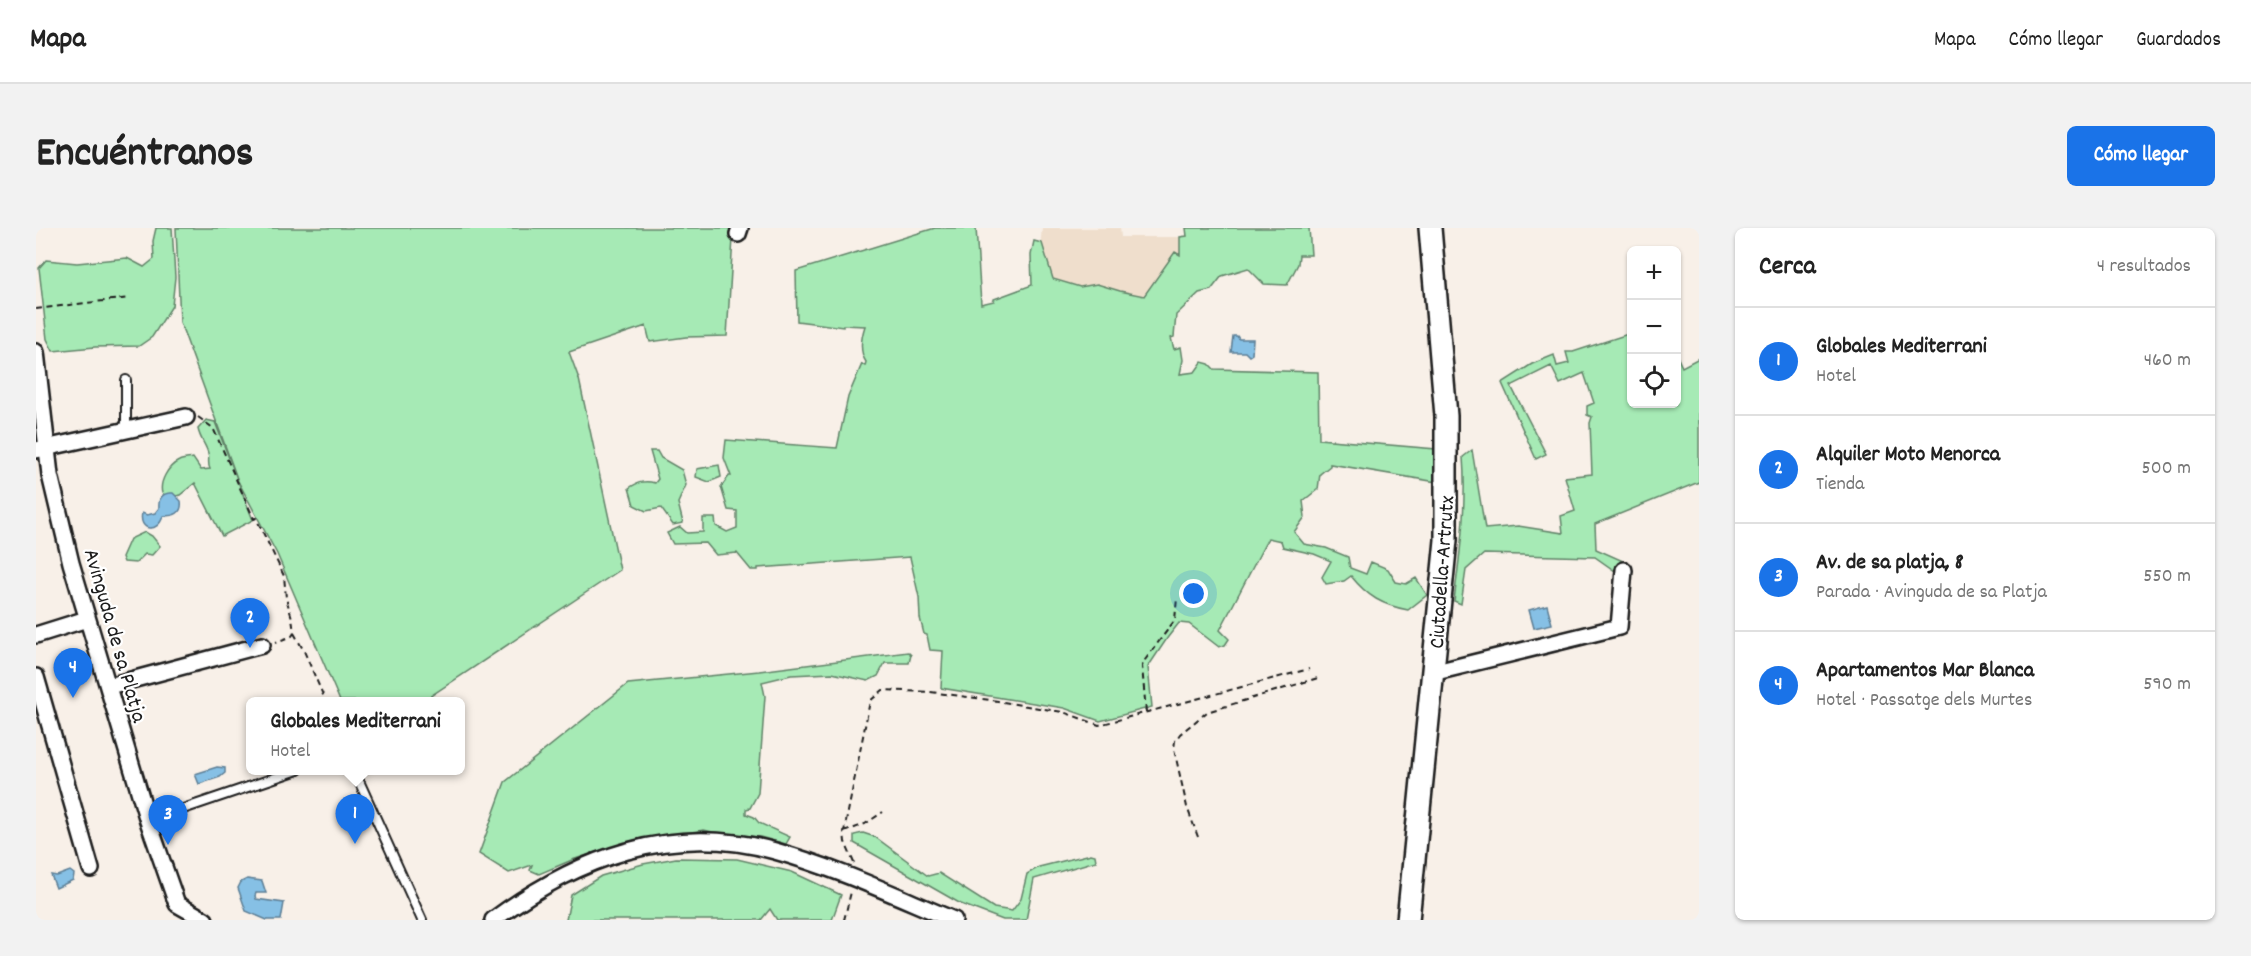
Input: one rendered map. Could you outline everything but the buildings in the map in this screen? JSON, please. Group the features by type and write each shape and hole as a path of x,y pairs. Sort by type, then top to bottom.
{"main road":[{"name":"Ciutadella-Artrutx","path":"1407,918 1446,540 1448,446 1430,228"}],"street":[{"name":"Avinguda de sa Platja","path":"36,354 41,450 87,619 148,820 177,904 200,917"},
{"path":"41,450 186,417"},
{"path":"1432,673 1619,627 1624,570"},
{"path":"36,635 87,619"},
{"path":"109,686 262,645"},
{"path":"36,677 91,869"},
{"path":"493,920 561,876 589,863 621,852 675,842 703,841 734,843 773,850 854,886 954,920"},
{"path":"178,920 188,915 200,917"}],"lane":[{"path":"126,380 126,429"},
{"path":"148,820 286,775"},
{"path":"356,775 422,920"}],"path":[{"path":"36,309 129,298"},
{"path":"186,417 201,417 213,428 254,519 256,518 284,576 286,598 294,633 324,697"},
{"path":"1146,712 1143,666 1175,620 1177,598"},
{"path":"262,645 292,636 294,633"},
{"path":"844,920 854,886 855,866 844,832 870,701 884,690 930,692 998,701 1063,712 1100,725 1309,669"},
{"path":"1198,837 1187,807 1174,749 1175,741 1180,734 1207,712 1321,677"},
{"path":"844,832 865,824 883,812"}],"shaded area":[{"path":"1042,228 1120,228 1121,237 1180,237 1180,262 1160,309 1042,291 1038,267"}],"green space":[{"path":"156,228 172,228 175,277 172,306 152,337 139,346 53,351 47,339 39,268 46,260 77,263 127,258 144,267 154,259 153,241"},
{"path":"176,228 733,228 730,232 733,238 727,336 686,337 650,342 646,326 569,352 579,379 620,570 429,697 338,697 277,554 238,481 180,322"},
{"path":"935,228 976,228 981,304 1032,285 1031,255 1034,241 1042,243 1053,279 1080,287 1097,284 1144,296 1175,252 1180,255 1180,237 1187,236 1186,228 1309,228 1311,255 1299,255 1298,264 1287,285 1264,284 1248,268 1222,276 1211,290 1199,293 1176,315 1174,337 1171,338 1174,349 1181,347 1183,360 1180,374 1195,372 1202,362 1214,369 1318,372 1319,439 1436,449 1437,482 1330,464 1320,474 1318,489 1303,501 1305,517 1294,532 1304,544 1326,548 1348,557 1350,568 1366,574 1371,562 1388,569 1396,582 1406,584 1416,578 1427,595 1408,610 1376,599 1351,576 1344,581 1326,584 1322,577 1331,561 1314,554 1283,547 1281,541 1268,538 1220,630 1229,639 1225,645 1219,647 1189,624 1179,623 1148,667 1152,707 1100,721 1064,708 941,688 943,651 930,650 927,635 924,634 910,557 751,570 737,553 716,555 706,543 673,544 667,533 680,527 687,533 703,532 703,518 715,518 716,526 727,532 737,528 737,511 728,510 721,487 731,476 724,458 726,440 837,448 848,397 862,364 865,366 866,362 861,344 865,326 843,325 843,327 797,321 796,271"},
{"path":"1627,334 1627,408 1681,408 1681,365 1682,367 1699,358 1699,482 1595,524 1596,549 1623,561 1615,571 1595,557 1484,554 1466,570 1461,604 1454,601 1461,547 1463,457 1472,450 1485,529 1518,526 1563,533 1561,516 1575,511 1565,477 1592,474 1590,423 1592,417 1587,415 1587,406 1594,403 1584,373 1560,384 1551,366 1511,386 1546,454 1536,459 1502,383 1532,364 1554,355 1557,366 1569,363 1566,352 1573,352"},
{"path":"206,420 215,422 253,520 222,536 195,483 180,495 169,498 162,493 161,489 165,475 179,461 193,458 201,470 210,469 208,453 198,429"},
{"path":"650,451 657,451 661,458 682,470 686,485 678,503 683,523 673,525 661,508 646,511 634,505 629,488 642,482 655,483 658,479"},
{"path":"719,465 721,477 709,482 696,477 697,469"},
{"path":"145,532 152,536 160,546 152,555 145,554 136,563 124,562 122,557 130,539"},
{"path":"908,652 911,655 909,663 885,663 878,676 868,681 832,673 791,675 762,682 765,696 758,793 750,808 746,809 746,814 754,817 759,823 790,837 786,844 760,837 726,835 704,830 631,841 572,860 539,874 530,870 532,865 509,873 479,854 505,782 628,684 759,671"},
{"path":"863,833 875,837 928,876 939,873 994,908 1012,911 1021,899 1027,874 1039,867 1091,854 1095,855 1096,861 1034,879 1026,920 1003,920 961,904 854,843 854,835"},
{"path":"676,858 737,859 792,872 841,895 832,920 777,920 770,909 761,920 566,920 571,895 601,876 643,864"}],"water":[{"path":"1233,336 1239,339 1253,339 1252,354 1249,356 1245,352 1231,352"},
{"path":"173,493 181,501 181,509 174,515 163,516 157,526 146,527 143,524 142,513 147,515 155,513 162,496"},
{"path":"1547,605 1552,624 1534,628 1529,610"},
{"path":"217,767 225,768 225,773 199,784 195,774"},
{"path":"70,871 74,874 73,880 56,888 51,875 57,876"},
{"path":"247,879 262,881 266,893 256,893 256,899 284,903 281,920 267,920 246,911 238,888 241,882"}],"place":[{"name":"Alquiler Moto Menorca","path":"250,648"},
{"name":"Apartamentos Mar Blanca","path":"73,698"},
{"name":"Globales Mediterrani","path":"355,844"},
{"name":"Av. de sa platja, 8","path":"168,845"}]}
